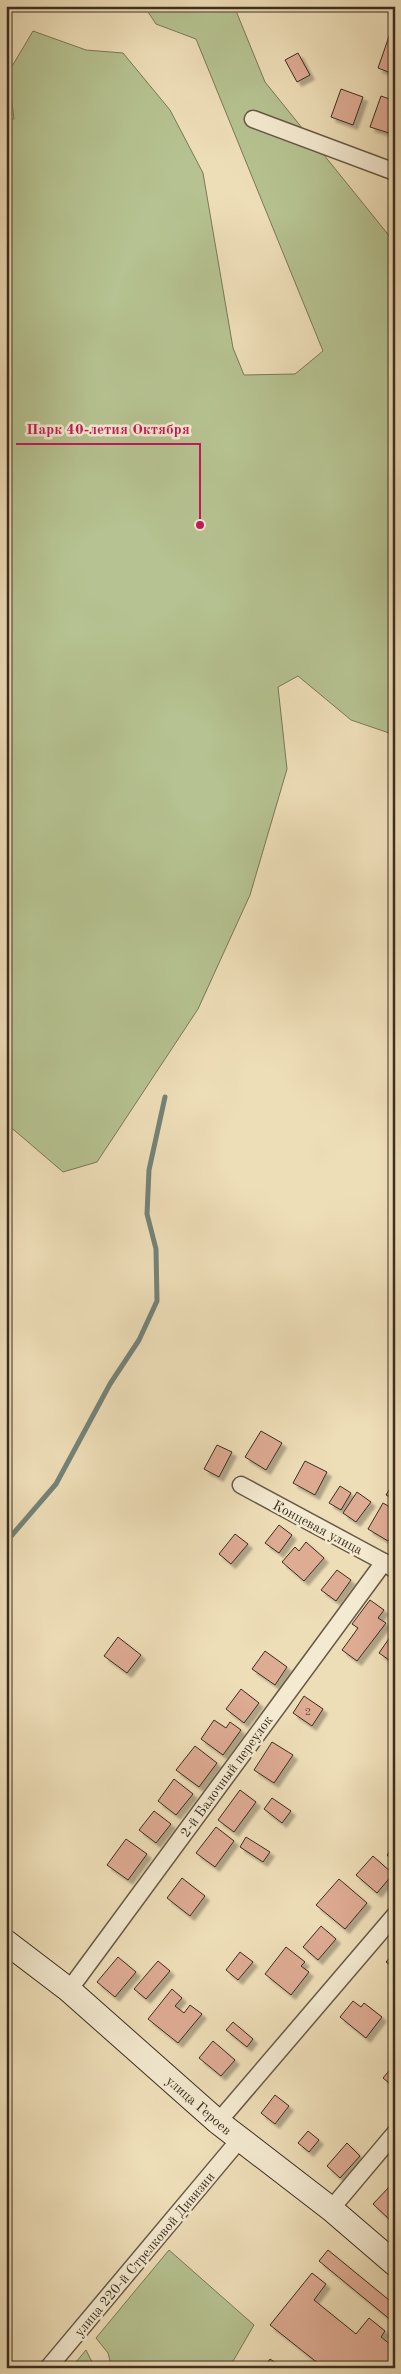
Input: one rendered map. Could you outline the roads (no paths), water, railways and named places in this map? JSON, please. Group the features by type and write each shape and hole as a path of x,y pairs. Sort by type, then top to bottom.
{"street":[{"path":"253,119 395,172"},
{"name":"Концевая улица","path":"241,1485 389,1566"},
{"name":"2-й Балочный переулок","path":"69,1990 389,1566"},
{"path":"218,2122 395,1916"},
{"name":"улица Героев","path":"6,1942 69,1990 218,2122 331,2210 395,2264"},
{"path":"331,2210 395,2133"},
{"name":"улица 220-й Стрелковой Дивизии","path":"48,2368 240,2139"}],"waterway":[{"path":"6,1542 56,1484 110,1384 139,1340 157,1301 156,1249 147,1214 149,1170 165,1097"}],"place":[{"name":"Парк 40-летия Октября","path":"200,525"}]}
